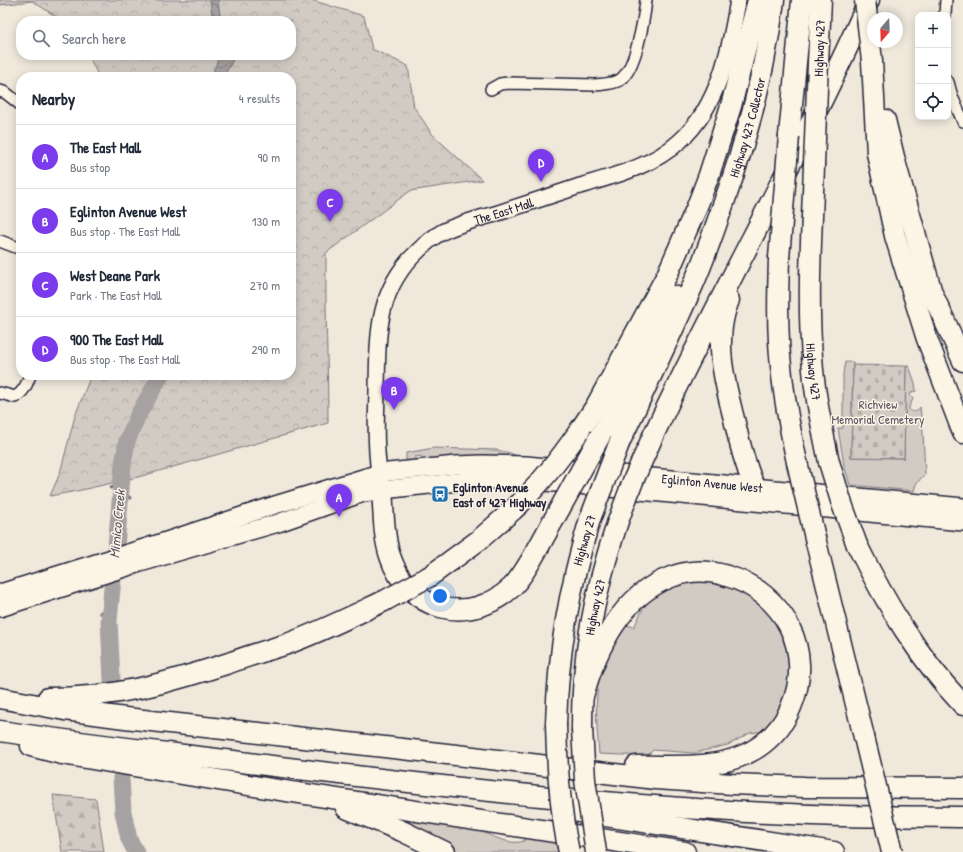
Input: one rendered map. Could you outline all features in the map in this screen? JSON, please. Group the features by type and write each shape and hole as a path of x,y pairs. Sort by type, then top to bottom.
{"highway":[{"path":"0,698 54,698 96,696 117,693 186,677 287,643 337,623 384,601 430,576 479,540 512,510 541,482 563,456 596,406 667,275 709,175 731,106 758,0"},
{"name":"Highway 427 Collector","path":"707,251 734,174 756,104 765,60 774,0"},
{"path":"802,0 779,258 778,311 781,365 786,405 797,462 892,852"},
{"name":"Highway 427","path":"821,0 811,252 811,342 817,403 829,462 842,504 857,544 882,594 914,647 951,693 963,705"},
{"path":"865,0 872,61 878,153 895,236 927,339 963,433"},
{"path":"754,486 744,462 724,382 720,351 724,312 758,227 819,108 869,0"},
{"path":"872,61 896,165 932,293 963,361"},
{"name":"Highway 427","path":"596,852 585,780 582,729 583,696 586,652 592,616 606,556 630,488 652,436 690,358 758,227"},
{"path":"381,481 387,548 394,568 412,592 430,604 459,610 479,607 495,600 512,587 525,568 615,410 671,301 690,271 707,251"},
{"name":"Highway 27","path":"569,852 559,784 556,724 558,675 564,628 576,567 590,519 620,441 693,285 707,251"},
{"path":"544,766 694,765 724,762 747,754 761,746 773,734 789,712 794,701 798,682 798,649 795,639 784,617 774,603 758,589 719,573 701,571 681,573 662,580 644,592 627,608 601,647 591,670 583,696"},
{"path":"0,698 66,710 125,718 614,775 733,784 833,788 963,788"},
{"path":"0,731 414,784 547,797 733,811 842,816 963,817"},
{"path":"0,738 62,754 266,788 685,852"},
{"path":"414,784 834,852"},
{"path":"266,788 312,798 353,811 402,830 445,852"}],"main road":[{"name":"The East Mall","path":"381,481 377,463 376,432 377,357 380,322 383,306 390,288 407,261 427,242 442,232 480,218 629,171 665,154 681,141 691,130 705,112 714,96 723,68 738,0"},
{"name":"Eglinton Avenue West","path":"0,608 86,574 141,556 278,523 353,496 381,481 448,465 506,464 573,469 963,507"},
{"name":"Eglinton Avenue West","path":"381,481 516,480 963,522"},
{"name":"Eglinton Avenue West","path":"0,593 86,574"}],"street":[{"path":"491,89 500,84 508,83 595,85 620,80 626,74 632,62 641,34 646,0"},
{"path":"945,12 946,0"},
{"path":"949,84 952,97 963,121"},
{"path":"0,91 6,93 16,101"},
{"path":"0,240 16,247"},
{"path":"0,393 15,397 26,387 28,380"}],"green space":[{"path":"0,0 311,0 364,16 372,49 408,66 414,107 432,134 482,180 410,191 326,253 328,423 138,477 50,496 60,473 75,416 89,380 296,380 296,72 96,72 90,60 296,60 296,16 55,16 32,1 0,5"},
{"path":"845,362 853,362 851,457 904,458 906,366 909,366 916,391 912,392 910,395 913,399 909,410 916,412 920,407 925,474 916,484 914,491 850,485 844,465 838,428 843,428 843,374"},
{"name":"Richview Memorial Cemetery","path":"853,365 906,366 904,458 851,457"},
{"path":"434,448 497,450 525,459 422,460 421,456 415,457 415,461 406,460 406,453"},
{"path":"715,579 763,603 784,632 791,669 783,703 773,720 764,731 750,733 728,745 694,753 653,750 647,756 599,754 596,714 598,684 604,661 623,624 634,627 649,596 677,582"},
{"path":"53,795 96,799 104,852 62,852"},
{"path":"393,813 469,827 510,842 524,841 526,837 555,838 558,852 458,852 391,819"}],"water":[{"path":"210,0 218,0 221,16 212,16"},
{"path":"232,60 226,72 213,72 217,61"}],"waterway":[{"name":"Mimico Creek","path":"112,680 109,621 123,464 127,441 138,415 158,380"},
{"path":"111,488 122,482"},
{"path":"121,489 130,498"},
{"path":"100,613 111,604"},
{"name":"Mimico Creek","path":"121,778 123,812 129,839 136,852"}],"place":[{"name":"900 The East Mall","path":"541,182"},
{"name":"West Deane Park","path":"330,222"},
{"name":"Eglinton Avenue West","path":"394,410"},
{"name":"Eglinton Avenue East of 427 Highway","path":"440,494"},
{"name":"The East Mall","path":"339,517"}]}
